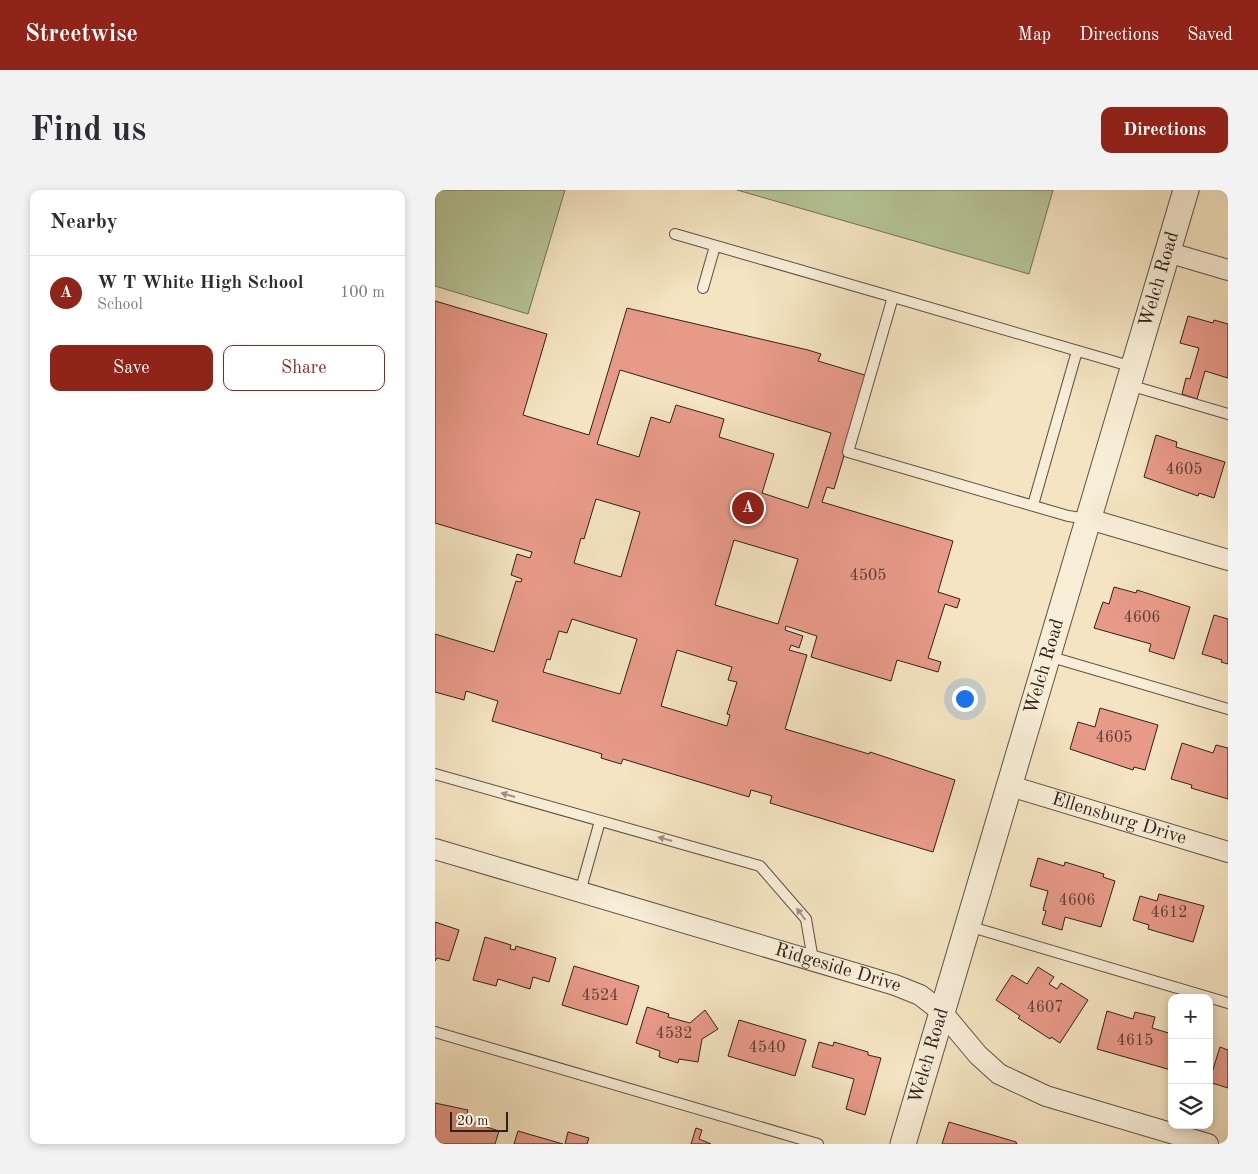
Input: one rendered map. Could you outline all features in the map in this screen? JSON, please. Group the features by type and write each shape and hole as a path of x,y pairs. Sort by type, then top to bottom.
{"street":[{"name":"Welch Road","path":"903,1144 1185,190"},
{"path":"1167,252 1228,270"},
{"path":"1089,519 1228,560"},
{"name":"Ellensburg Drive","path":"1010,786 1228,852"},
{"name":"Ridgeside Drive","path":"435,849 895,985 919,996 942,1012 978,1055 999,1074 1047,1096 1208,1144"}],"lane":[{"path":"675,234 1077,351 1131,376 1228,414"},
{"path":"703,288 715,246"},
{"path":"893,297 848,452 1068,516 1089,519"},
{"path":"1033,505 1077,351"},
{"path":"1048,656 1228,709"},
{"path":"435,774 761,866 806,919 813,960"},
{"path":"580,892 600,821"},
{"path":"968,926 1228,1003"},
{"path":"435,1032 818,1144"}],"green space":[{"path":"435,190 565,190 528,314 435,286"},
{"path":"737,190 1053,190 1029,274"}],"building":[{"path":"435,301 547,334 523,415 589,435 627,308 808,350 821,354 818,361 868,376 834,489 827,487 822,502 953,541 938,592 960,599 957,608 945,604 928,658 941,662 938,672 897,660 891,681 811,657 817,636 786,626 785,630 803,636 799,648 791,645 789,650 807,655 785,729 869,754 870,752 955,780 933,852 770,803 772,796 751,790 749,797 623,759 621,764 601,758 602,754 492,721 498,701 466,691 464,700 435,692 435,634 494,652 516,581 521,582 522,579 511,575 517,554 530,558 532,552 435,523","holes":["620,370 831,433 808,508 762,493 774,454 719,437 724,419 676,405 670,423 651,417 639,457 597,444","596,499 640,512 621,577 574,563 581,538 584,539","734,540 798,559 778,624 715,605","572,619 637,639 620,694 543,672 547,659 550,660 559,631 567,633","677,650 732,667 728,680 737,682 727,714 730,715 727,726 661,706"]},
{"path":"1188,316 1213,323 1214,320 1228,324 1228,378 1205,371 1197,399 1182,394 1186,378 1190,379 1199,348 1180,343"},
{"path":"1156,435 1177,442 1176,447 1225,462 1214,498 1199,493 1198,496 1144,477"},
{"path":"1114,587 1136,593 1137,590 1190,607 1174,659 1149,651 1151,644 1094,628 1103,602 1109,604"},
{"path":"1214,615 1228,619 1228,664 1221,662 1222,660 1202,654"},
{"path":"1100,708 1158,725 1145,770 1134,767 1133,770 1070,749 1078,722 1095,727"},
{"path":"1182,743 1213,753 1216,745 1228,748 1228,799 1191,788 1192,785 1171,779"},
{"path":"1038,858 1064,866 1065,862 1104,874 1103,877 1115,881 1101,927 1065,917 1062,930 1042,924 1046,911 1043,910 1048,891 1030,886"},
{"path":"1159,894 1204,906 1193,942 1148,929 1149,925 1133,920 1140,896 1157,901"},
{"path":"435,922 459,930 449,961 437,958 435,961"},
{"path":"485,937 511,945 510,949 515,950 516,946 556,958 549,982 533,977 530,989 498,979 496,986 473,980"},
{"path":"574,966 639,986 627,1025 562,1005"},
{"path":"1038,967 1054,977 1049,984 1057,989 1061,983 1088,1000 1060,1043 1051,1037 1050,1039 1018,1018 1020,1016 996,1000 1012,975 1027,984"},
{"path":"647,1007 669,1014 668,1017 690,1023 705,1010 718,1029 702,1039 698,1062 679,1059 678,1063 659,1057 660,1051 636,1043"},
{"path":"1107,1011 1133,1019 1135,1012 1155,1017 1152,1028 1168,1033 1168,1069 1097,1049"},
{"path":"739,1020 806,1040 795,1076 728,1056"},
{"path":"819,1042 833,1046 834,1042 881,1058 865,1115 846,1109 854,1079 812,1067"},
{"path":"1220,1047 1228,1050 1228,1088 1213,1083 1213,1069"},
{"path":"435,1103 468,1110 465,1120 499,1131 495,1144 443,1144 435,1141"},
{"path":"949,1122 1016,1142 1017,1144 942,1144"},
{"path":"696,1128 702,1130 699,1139 711,1144 691,1144"},
{"path":"518,1131 563,1144 514,1144"},
{"path":"568,1132 589,1138 587,1144 565,1144"}],"place":[{"name":"W T White High School","path":"748,508"}]}
